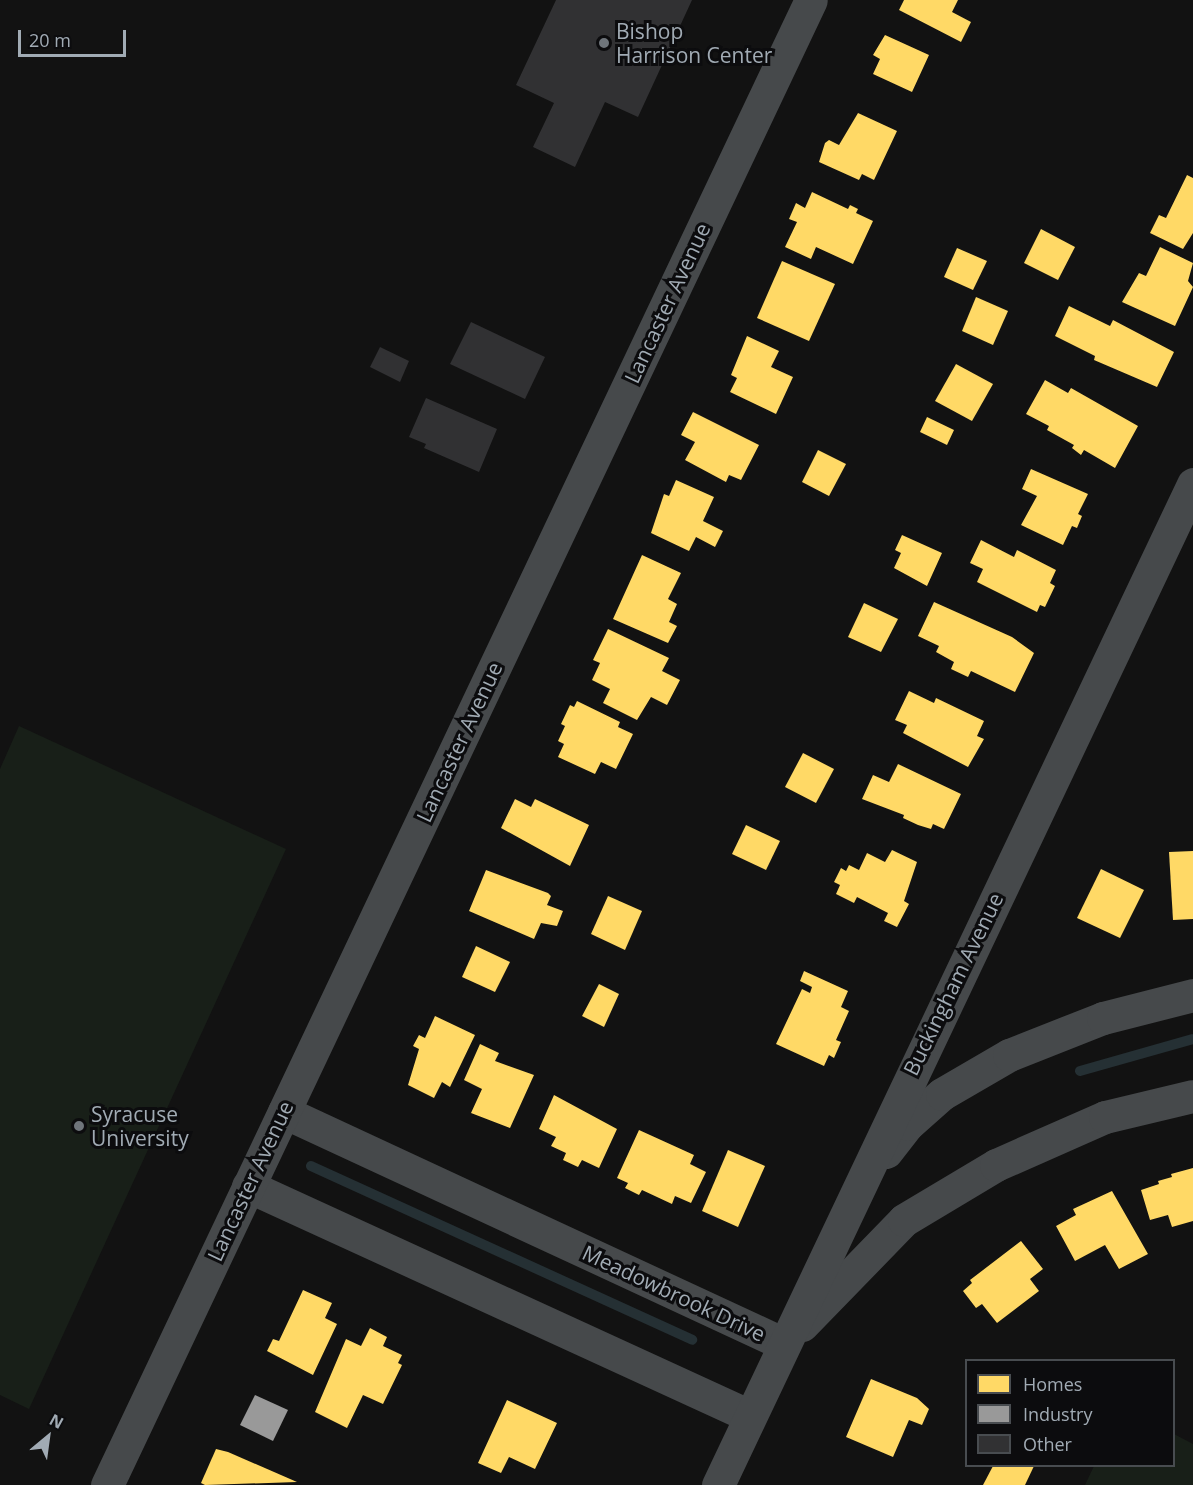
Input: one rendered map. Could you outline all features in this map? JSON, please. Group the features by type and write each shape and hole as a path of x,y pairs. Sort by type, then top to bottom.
{"street":[{"name":"Lancaster Avenue","path":"107,1485 811,0"},
{"name":"Buckingham Avenue","path":"718,1485 855,1191 1193,484"},
{"path":"855,1191 908,1124 942,1094 1009,1054 1103,1018 1193,994"},
{"name":"Meadowbrook Drive","path":"284,1112 784,1344 904,1220 996,1165 1104,1117 1193,1096"},
{"path":"248,1186 750,1416"}],"shaded area":[{"path":"19,726 286,849 29,1409 0,1395 0,769"},
{"path":"1175,1435 1193,1444 1193,1485 1085,1485 1094,1467 1175,1467"}],"building: Homes":[{"path":"904,0 958,0 952,12 971,22 961,42 899,10"},
{"path":"885,35 929,55 912,92 873,74 880,59 873,55"},
{"path":"858,113 897,131 874,180 862,174 859,180 819,162 825,143 829,140 839,145"},
{"path":"1187,175 1193,178 1193,233 1183,249 1150,233 1159,215 1166,218"},
{"path":"812,192 848,209 850,205 858,209 856,213 873,221 853,264 816,247 811,259 785,247 797,222 789,219 796,203 805,208"},
{"path":"1041,229 1075,247 1058,280 1024,263"},
{"path":"1160,247 1193,263 1188,281 1193,287 1175,326 1122,302 1139,273 1146,276"},
{"path":"957,248 987,261 973,290 944,277"},
{"path":"782,261 835,284 809,341 757,318"},
{"path":"976,297 1008,311 993,345 962,331"},
{"path":"1069,306 1110,326 1113,320 1174,352 1157,387 1094,360 1095,356 1055,336"},
{"path":"747,336 779,351 771,367 793,377 776,414 730,392 737,378 731,375"},
{"path":"956,364 993,384 972,421 935,401"},
{"path":"1045,380 1068,393 1071,388 1138,426 1115,468 1084,450 1081,455 1072,448 1074,445 1047,430 1049,426 1026,414"},
{"path":"693,412 759,445 741,480 729,475 726,482 685,460 695,442 681,435"},
{"path":"927,417 954,430 947,445 920,432"},
{"path":"818,450 846,464 829,496 802,482"},
{"path":"1031,469 1088,494 1078,514 1082,516 1077,528 1072,526 1063,545 1021,525 1037,496 1022,489"},
{"path":"676,480 714,497 703,521 723,531 715,547 696,537 689,551 651,533 664,494 669,496"},
{"path":"902,535 942,553 927,586 894,568 901,553 895,550"},
{"path":"981,540 1014,557 1017,550 1056,570 1050,583 1055,586 1045,607 1040,605 1037,612 977,582 983,569 970,563"},
{"path":"642,555 681,573 668,599 677,604 669,622 677,626 668,643 613,619"},
{"path":"934,602 1012,637 1034,653 1015,692 971,671 968,677 951,669 954,662 936,652 939,646 918,636"},
{"path":"864,603 898,619 881,652 848,637"},
{"path":"608,629 669,658 662,671 680,680 667,705 651,697 637,720 603,703 610,689 592,680 600,663 593,660"},
{"path":"909,691 934,703 936,698 984,721 977,736 984,739 968,767 903,733 907,725 895,720"},
{"path":"577,701 620,722 618,727 633,734 616,769 601,762 595,774 558,757 564,744 558,741 565,726 561,724 570,705 574,707"},
{"path":"803,753 834,769 816,803 785,787"},
{"path":"898,764 961,794 944,829 933,824 931,829 918,825 903,818 904,815 862,799 873,775 889,782"},
{"path":"515,799 531,807 535,799 589,825 570,866 501,828"},
{"path":"746,825 780,841 766,870 732,854"},
{"path":"892,850 917,862 904,901 909,904 897,927 884,921 888,913 857,897 854,903 836,894 840,885 834,882 841,868 846,871 849,865 859,870 867,853 885,862"},
{"path":"1193,851 1193,919 1173,920 1169,852"},
{"path":"1101,869 1144,890 1120,938 1077,918"},
{"path":"486,870 548,893 551,896 547,905 563,911 557,926 541,923 534,939 469,911"},
{"path":"608,896 642,911 625,950 591,934"},
{"path":"476,946 510,962 495,992 462,977"},
{"path":"804,971 848,991 841,1007 849,1011 836,1040 841,1042 834,1058 829,1055 824,1066 776,1044 802,989 810,993 812,987 800,981"},
{"path":"599,984 619,994 604,1027 582,1016"},
{"path":"435,1016 475,1035 450,1087 442,1082 434,1098 408,1085 419,1049 413,1046 419,1035 425,1038"},
{"path":"480,1044 499,1053 495,1061 534,1075 510,1128 471,1113 482,1089 464,1080"},
{"path":"554,1095 617,1129 599,1168 582,1160 578,1167 563,1160 566,1153 551,1146 556,1137 539,1129"},
{"path":"639,1130 694,1155 690,1164 706,1172 691,1203 675,1196 672,1204 642,1190 639,1195 625,1188 628,1183 617,1178"},
{"path":"728,1150 765,1166 738,1227 702,1211"},
{"path":"1193,1168 1193,1221 1172,1227 1168,1215 1150,1220 1141,1190 1159,1184 1158,1181 1172,1177 1171,1174"},
{"path":"1112,1191 1148,1254 1119,1269 1105,1245 1075,1261 1056,1226 1076,1215 1073,1209"},
{"path":"1021,1241 1043,1269 1030,1279 1039,1291 997,1323 982,1304 976,1308 963,1291 972,1283 970,1280"},
{"path":"303,1290 332,1303 325,1318 337,1324 313,1375 267,1351 273,1339 279,1341"},
{"path":"370,1328 387,1337 383,1346 402,1355 398,1363 402,1365 383,1404 363,1395 347,1428 315,1412 346,1339 361,1346"},
{"path":"871,1379 917,1398 929,1409 922,1425 909,1420 893,1457 846,1437"},
{"path":"507,1400 557,1423 535,1469 509,1457 501,1473 478,1463"},
{"path":"216,1449 297,1482 205,1485 201,1483"},
{"path":"992,1467 1034,1467 1025,1485 983,1485"}],"building: Industry":[{"path":"255,1395 288,1410 273,1441 240,1425"}],"building: Other":[{"name":"Bishop Harrison Center","path":"556,0 692,0 638,117 605,102 575,167 533,147 554,103 516,85"},
{"path":"471,322 545,357 525,399 450,364"},
{"path":"380,347 409,361 400,382 370,367"},
{"path":"426,398 497,429 479,472 424,448 426,444 409,437"}],"waterway":[{"path":"1080,1071 1193,1039"},
{"path":"311,1166 692,1340"}],"place":[{"name":"Bishop Harrison Center","path":"604,43"},
{"name":"Syracuse University","path":"79,1126"}]}
